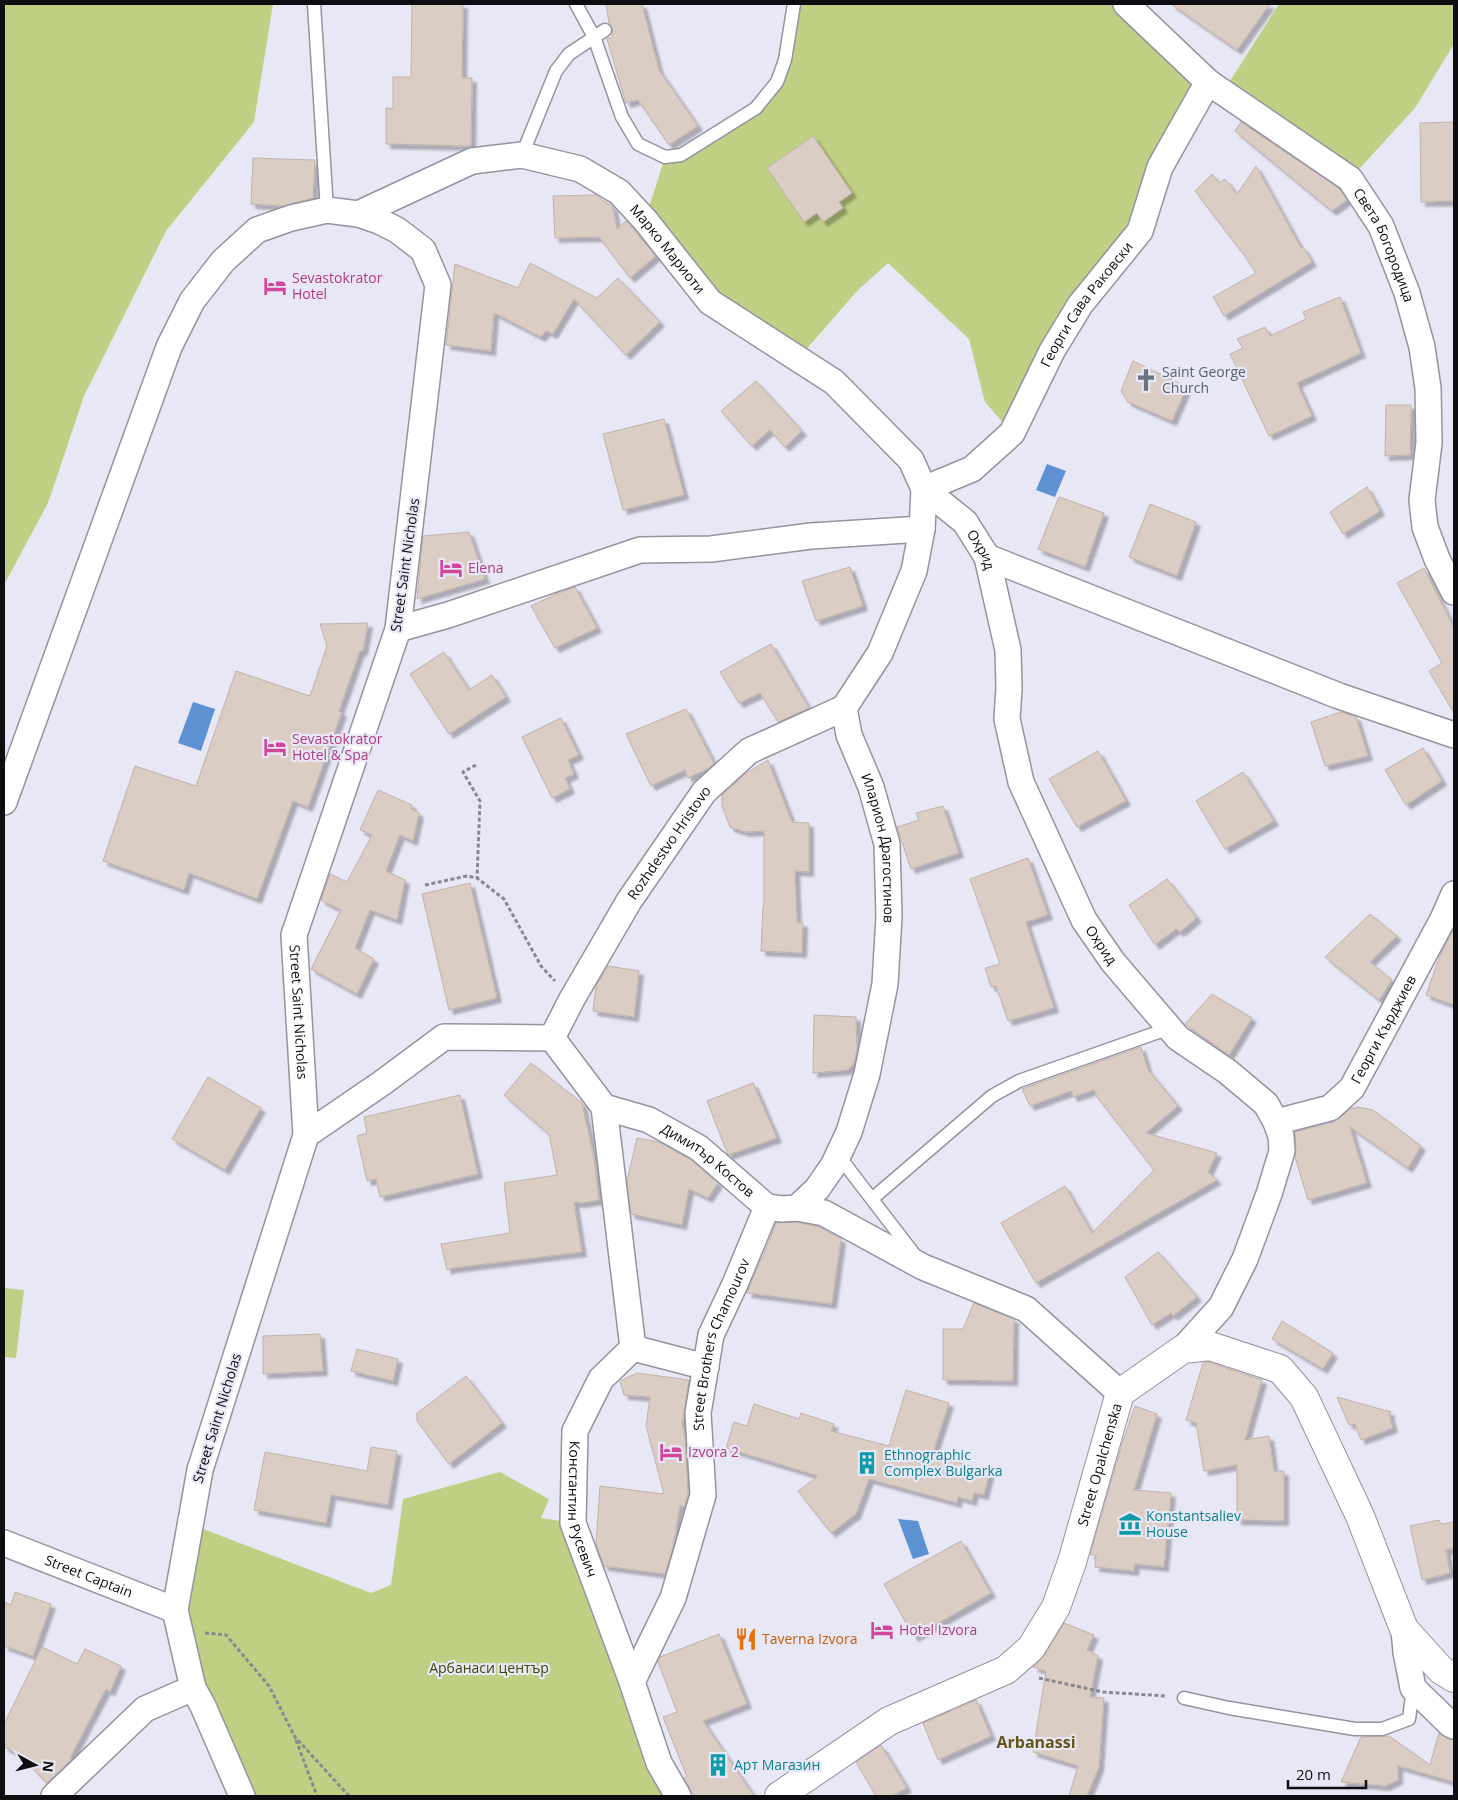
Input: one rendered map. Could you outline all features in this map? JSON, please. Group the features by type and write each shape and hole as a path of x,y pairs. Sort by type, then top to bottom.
{"street":[{"name":"Света Богородица","path":"1126,4 1208,82 1350,178 1381,226 1408,293 1422,347 1428,388 1429,443 1422,500 1425,527 1437,559 1454,592"},
{"name":"Георги Сава Раковски","path":"924,489 972,469 1012,433 1052,351 1080,305 1140,231 1160,167 1208,82"},
{"name":"Марко Мариоти","path":"358,214 472,161 522,155 580,169 619,192 645,220 710,302 834,382 911,460 924,489"},
{"name":"Street Saint Nicholas","path":"4,802 169,347 192,301 224,261 257,230 290,218 327,210 358,214 397,230 423,250 438,285 398,629 294,935 306,1135 200,1470 177,1620 193,1688 203,1706 242,1796"},
{"path":"844,708 880,654 914,572 922,529 924,489"},
{"name":"Охрид","path":"924,489 965,522 987,557 1008,650 1009,688 1006,719 1021,782 1084,920 1113,962 1178,1038 1228,1072 1266,1104 1281,1136 1282,1152 1245,1259 1221,1307 1183,1349"},
{"path":"398,629 448,615 640,550 711,549 811,536 922,529"},
{"path":"987,557 1339,696 1454,736"},
{"name":"Rozhdestvo Hristovo","path":"552,1038 572,999 629,901 704,792 749,751 844,708"},
{"name":"Иларион Драгостинов","path":"797,1208 817,1189 833,1166 849,1132 867,1074 885,984 889,916 887,844 871,787 849,735 844,708"},
{"name":"Георги Кърджиев","path":"1276,1122 1330,1108 1352,1088 1443,919 1454,894"},
{"path":"306,1135 382,1083 444,1037 552,1038 604,1107 633,1348 706,1366"},
{"name":"Димитър Костов","path":"604,1107 649,1120 699,1148 767,1207 797,1208 824,1213 923,1267 1026,1309 1120,1392"},
{"name":"Street Brothers Chamourov","path":"632,1682 673,1598 703,1495 698,1413 711,1335 735,1284 767,1207"},
{"name":"Street Opalchenska","path":"780,1796 889,1720 1006,1670 1032,1648 1056,1607 1072,1562 1120,1392 1183,1349 1210,1346 1280,1369 1304,1397 1360,1516 1404,1629 1441,1670 1454,1678"},
{"name":"Константин Русевич","path":"633,1348 601,1379 575,1431 573,1523 632,1682 659,1763 678,1796"},
{"name":"Street Captain","path":"4,1543 177,1620"},
{"path":"1404,1629 1413,1688 1454,1726"},
{"path":"54,1796 145,1709 193,1688"}],"lane":[{"path":"314,4 327,210"},
{"path":"576,4 600,34 622,116 638,144 665,157 680,155 756,108 777,82 785,60 794,4"},
{"path":"522,155 556,72 569,54 600,34"},
{"path":"873,1198 992,1096 1019,1081 1170,1028"},
{"path":"838,1154 873,1198 923,1267"},
{"path":"1184,1698 1229,1708 1355,1729 1382,1729 1409,1719 1413,1688"}],"path":[{"path":"476,765 463,772 480,801 477,878"},
{"path":"425,885 467,876 477,878 504,900 541,966 572,999"},
{"path":"177,1620 226,1635 269,1686 294,1737 317,1796"},
{"path":"1006,1670 1103,1692 1184,1698"},
{"path":"294,1737 349,1796"}],"green space":[{"path":"4,4 273,4 254,122 166,231 84,396 48,503 4,585"},
{"path":"794,4 1126,4 1208,82 1140,231 1012,433 985,402 969,339 888,263 857,291 798,359 710,302 645,220 665,157 723,128 777,82"},
{"path":"1279,4 1454,4 1454,44 1415,108 1350,179 1223,92"},
{"path":"4,1288 24,1290 16,1358 4,1357"},
{"name":"Арбанаси център","path":"500,1472 549,1499 541,1518 573,1523 678,1796 242,1796 175,1610 190,1524 371,1593 391,1585 403,1499"}],"water":[{"path":"1047,464 1066,471 1055,497 1036,490"},
{"path":"193,702 215,709 201,751 178,743"},
{"path":"898,1519 918,1521 929,1554 913,1559"}],"building":[{"path":"412,4 463,4 462,78 472,78 471,146 386,144 386,108 393,109 393,77 411,77"},
{"path":"606,4 642,4 659,70 698,126 669,145 638,100 626,103 607,39 612,37 613,30 609,23"},
{"path":"1171,4 1270,4 1237,50"},
{"path":"1241,122 1340,189 1347,200 1332,211 1235,131"},
{"path":"1454,122 1454,201 1421,202 1420,123"},
{"path":"813,136 852,193 839,202 843,208 823,222 817,213 804,222 767,168"},
{"path":"253,158 315,160 313,198 283,206 251,204"},
{"path":"1256,166 1301,248 1303,247 1312,262 1224,316 1213,297 1256,273 1195,191 1212,174 1219,183 1225,179 1237,194"},
{"path":"595,195 613,207 617,229 626,221 656,256 630,278 599,237 555,238 553,196"},
{"path":"530,263 597,298 618,278 660,322 626,355 574,299 553,334 546,331 541,337 494,313 491,351 446,345 455,264 518,288"},
{"path":"1340,297 1361,353 1297,383 1312,416 1269,436 1230,354 1243,348 1237,339 1265,327 1270,336 1306,319 1303,312"},
{"path":"1133,361 1187,387 1172,421 1128,402 1121,391"},
{"path":"756,381 802,431 785,447 770,430 752,446 721,411"},
{"path":"1386,405 1411,405 1410,455 1385,456"},
{"path":"664,419 684,495 623,510 603,434"},
{"path":"1367,487 1380,511 1343,534 1330,512"},
{"path":"1059,497 1104,513 1085,567 1038,549"},
{"path":"1150,504 1196,522 1177,576 1129,557"},
{"path":"469,532 485,579 417,599 423,536"},
{"path":"850,567 863,606 816,621 802,581"},
{"path":"1424,568 1454,628 1454,713 1429,671 1442,663 1397,583"},
{"path":"575,587 597,628 555,648 531,606"},
{"path":"368,623 363,651 360,651 339,711 342,712 308,807 293,801 257,899 189,873 184,890 103,861 135,766 196,786 236,671 310,696 327,646 320,624"},
{"path":"771,644 809,708 778,722 760,693 739,703 720,672"},
{"path":"444,652 469,690 492,675 506,697 449,734 410,674"},
{"path":"686,709 714,763 709,768 688,778 685,770 651,786 626,734"},
{"path":"1341,712 1356,717 1368,756 1325,766 1311,722"},
{"path":"561,718 579,755 568,760 574,774 565,778 570,789 552,798 522,737"},
{"path":"1423,748 1442,781 1406,805 1385,770"},
{"path":"1098,751 1126,801 1077,827 1049,779"},
{"path":"768,760 792,822 809,823 809,872 795,871 797,922 803,923 802,953 761,951 764,906 764,831 745,832 730,827 722,806 722,795 745,774"},
{"path":"1243,772 1274,821 1225,849 1196,801"},
{"path":"378,790 412,805 411,809 419,813 413,841 400,835 386,871 405,880 397,920 370,910 355,948 374,959 357,994 311,969 341,910 321,900 330,874 347,882 372,835 360,830"},
{"path":"943,806 959,853 911,869 897,827 919,820 916,813"},
{"path":"1028,858 1048,915 1026,922 1054,1008 1008,1021 996,986 991,987 985,968 1000,964 970,879"},
{"path":"1167,879 1197,918 1180,932 1176,929 1155,945 1129,905"},
{"path":"470,883 497,998 449,1010 422,894"},
{"path":"1370,914 1397,936 1370,962 1392,980 1379,1000 1325,957"},
{"path":"1454,928 1454,1005 1426,995 1440,955"},
{"path":"608,966 639,971 634,1017 593,1011 596,986"},
{"path":"1212,994 1252,1018 1229,1055 1185,1024"},
{"path":"814,1015 856,1017 857,1050 854,1063 848,1070 813,1073"},
{"path":"1141,1047 1148,1070 1178,1106 1146,1133 1217,1153 1208,1172 1217,1180 1036,1283 1001,1223 1065,1186 1092,1233 1154,1170 1097,1097 1094,1090 1073,1097 1071,1091 1030,1106 1022,1089"},
{"path":"531,1063 582,1103 594,1158 599,1200 581,1203 574,1202 582,1252 447,1270 441,1244 510,1233 504,1183 557,1175 549,1134 504,1095"},
{"path":"208,1077 261,1108 225,1170 172,1139"},
{"path":"753,1083 777,1138 728,1155 707,1101"},
{"path":"460,1095 478,1174 380,1197 376,1179 367,1181 357,1136 367,1133 364,1117"},
{"path":"1358,1107 1373,1110 1421,1146 1408,1168 1350,1127 1367,1183 1308,1200 1295,1157 1295,1132 1334,1122 1350,1109"},
{"path":"637,1138 659,1142 691,1160 718,1183 708,1198 689,1189 682,1225 631,1214 627,1181"},
{"path":"796,1222 819,1227 841,1239 832,1304 747,1293 776,1223"},
{"path":"1158,1252 1197,1297 1173,1316 1171,1313 1152,1325 1125,1277"},
{"path":"974,1303 1014,1319 1013,1381 943,1380 943,1329 963,1329"},
{"path":"1282,1321 1333,1353 1323,1369 1272,1339"},
{"path":"320,1334 323,1371 263,1374 263,1336"},
{"path":"357,1349 398,1359 393,1381 351,1371"},
{"path":"1208,1362 1262,1380 1245,1440 1269,1436 1274,1471 1284,1471 1284,1521 1237,1520 1237,1465 1204,1471 1196,1423 1186,1420 1203,1363"},
{"name":"Izvora 2","path":"637,1373 689,1380 682,1425 685,1437 688,1493 685,1506 680,1506 673,1547 665,1574 604,1566 596,1544 600,1486 664,1494 646,1426 650,1397 624,1395 620,1381"},
{"path":"466,1376 502,1423 449,1464 417,1421 417,1413"},
{"name":"Ethnographic Complex Bulgarka","path":"906,1390 949,1403 932,1456 990,1471 984,1495 974,1493 972,1501 958,1497 957,1503 869,1479 856,1514 831,1533 798,1491 818,1476 726,1448 734,1422 747,1426 754,1404 799,1419 801,1413 834,1424 831,1431 889,1446"},
{"path":"1337,1397 1391,1412 1389,1413 1393,1428 1361,1440 1355,1424 1349,1425"},
{"name":"Konstantsaliev House","path":"1135,1406 1157,1414 1134,1490 1171,1493 1164,1567 1135,1564 1134,1571 1095,1567 1096,1555 1090,1555 1121,1447"},
{"path":"371,1447 397,1451 388,1505 331,1495 326,1523 254,1510 265,1452 367,1471"},
{"path":"1439,1520 1441,1524 1454,1522 1454,1548 1446,1550 1450,1573 1422,1580 1410,1526"},
{"path":"961,1541 991,1593 914,1637 884,1584"},
{"path":"15,1592 51,1604 33,1656 4,1646 4,1602 11,1605"},
{"path":"1064,1623 1094,1635 1087,1650 1098,1656 1090,1697 1104,1698 1099,1767 1087,1796 1069,1796 1078,1766 1033,1752 1046,1671 1033,1667 1044,1656"},
{"path":"719,1634 747,1704 703,1721 754,1796 694,1796 684,1778 687,1777 663,1717 677,1712 658,1662 660,1657"},
{"path":"42,1647 77,1664 85,1649 121,1666 110,1692 106,1689 70,1758 72,1759 47,1783 18,1753 4,1747 4,1724"},
{"path":"976,1700 991,1736 938,1760 923,1723"},
{"path":"1439,1733 1448,1739 1454,1740 1454,1782 1398,1766 1398,1780 1385,1786 1341,1782 1361,1737 1389,1736 1430,1765"},
{"path":"881,1745 907,1788 892,1796 876,1796 856,1762"}],"place":[{"name":"Sevastokrator Hotel","path":"275,286"},
{"name":"Saint George Church","path":"1146,380"},
{"name":"Elena","path":"451,568"},
{"name":"Sevastokrator Hotel & Spa","path":"275,747"},
{"name":"Izvora 2","path":"671,1452"},
{"name":"Ethnographic Complex Bulgarka","path":"867,1463"},
{"name":"Konstantsaliev House","path":"1130,1524"},
{"name":"Hotel Izvora","path":"882,1630"},
{"name":"Taverna Izvora","path":"746,1639"},
{"name":"Арт Магазин","path":"718,1765"}],"district":[{"name":"Arbanassi","path":"1036,1742"}]}
